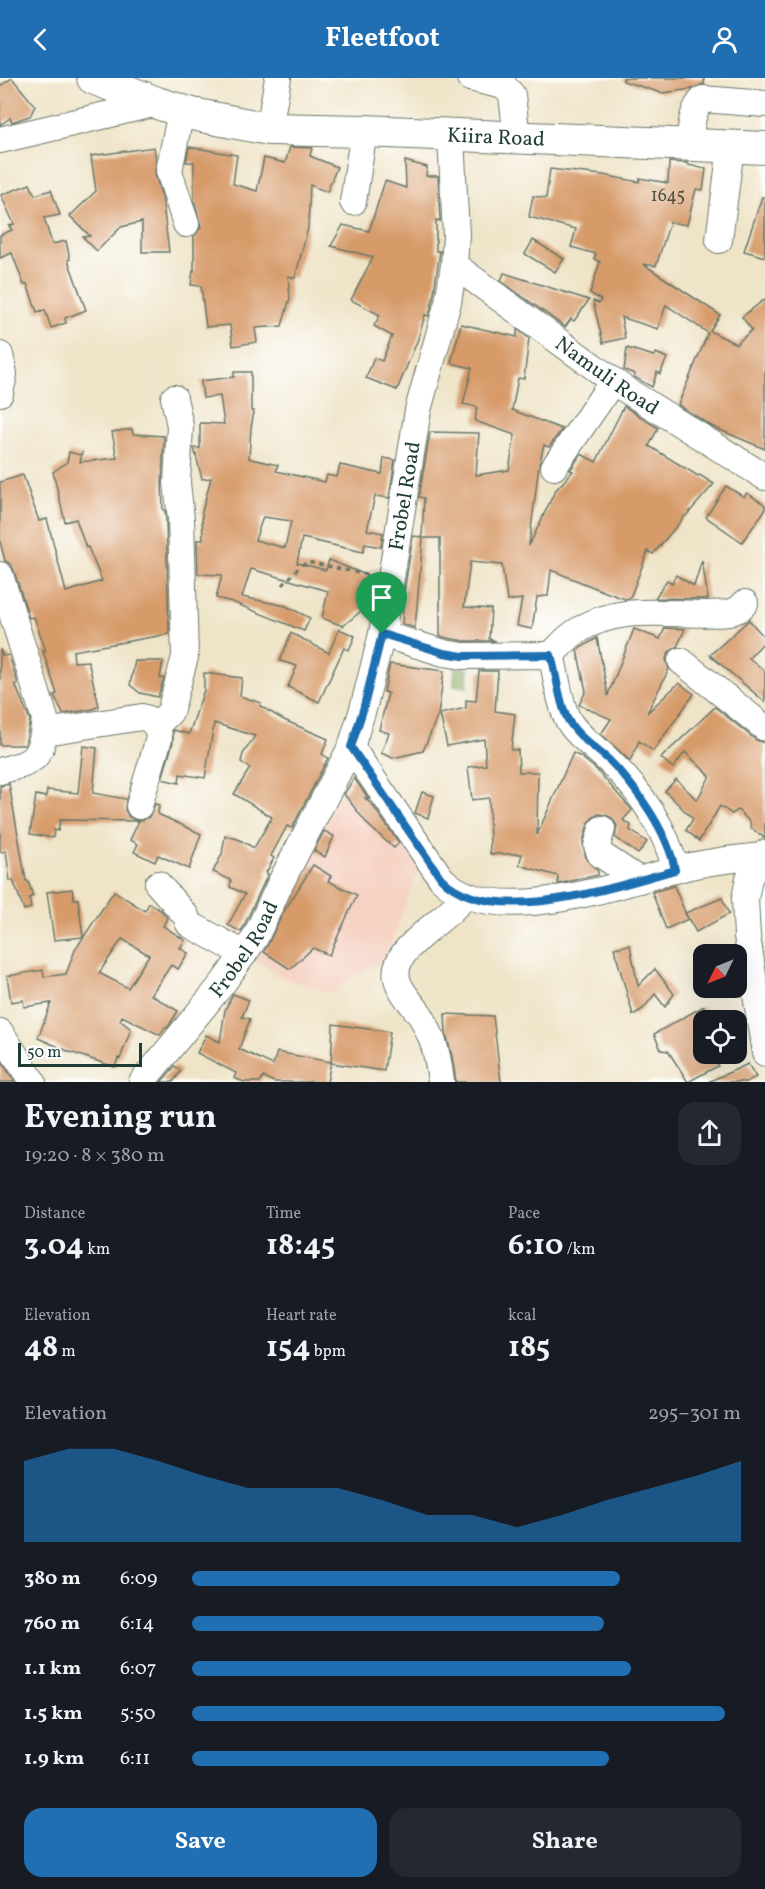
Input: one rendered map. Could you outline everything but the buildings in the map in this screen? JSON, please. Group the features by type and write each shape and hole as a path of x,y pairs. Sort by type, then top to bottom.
{"main road":[{"name":"Kiira Road","path":"93,78 169,107 269,129 765,148"}],"street":[{"path":"269,129 278,78"},
{"path":"470,78 504,86 512,95 517,139"},
{"path":"689,146 697,104 703,99 765,104"},
{"path":"0,140 169,107 170,171 186,224"},
{"path":"353,202 364,131"},
{"name":"Frobel Road","path":"142,1082 223,983 255,938 281,882 351,747 382,634 418,410 448,302 456,235 451,136"},
{"path":"719,240 731,147"},
{"name":"Namuli Road","path":"454,265 613,381 765,477"},
{"path":"0,355 4,374 0,393"},
{"path":"554,467 613,381"},
{"path":"156,726 170,712 185,657 181,519 177,483 180,426 174,398"},
{"path":"0,575 45,719 45,732 41,747 35,757 24,764 0,771"},
{"path":"382,634 444,653 463,656 551,655 577,631 605,618 644,613 729,613 745,603"},
{"path":"551,655 566,716 637,793 684,868"},
{"path":"681,661 765,728"},
{"path":"45,732 142,717 152,722 156,726 159,738 139,806"},
{"path":"351,747 441,878 454,890 466,895 507,902 553,900 592,893 684,868 763,854"},
{"path":"602,829 597,846 600,854 639,880"},
{"path":"763,854 746,886 745,914 765,1053"},
{"path":"158,884 186,916 189,924 244,954"},
{"path":"441,1082 435,1048 420,1014 404,996 396,977 397,966 405,952 455,909 466,895"},
{"path":"0,1032 33,1082"}],"path":[{"path":"283,585 301,565 309,562 390,580"}],"shaded area":[{"path":"357,766 421,863 385,959 329,993 286,979 252,958"}],"green space":[{"path":"455,667 468,669 467,687 454,685"}],"route":[{"path":"382,634 425,648 463,656 551,655 568,720 626,778 637,793 666,841 675,870 613,888 553,900 498,901 481,899 454,890 441,878 351,747 382,634"}]}
